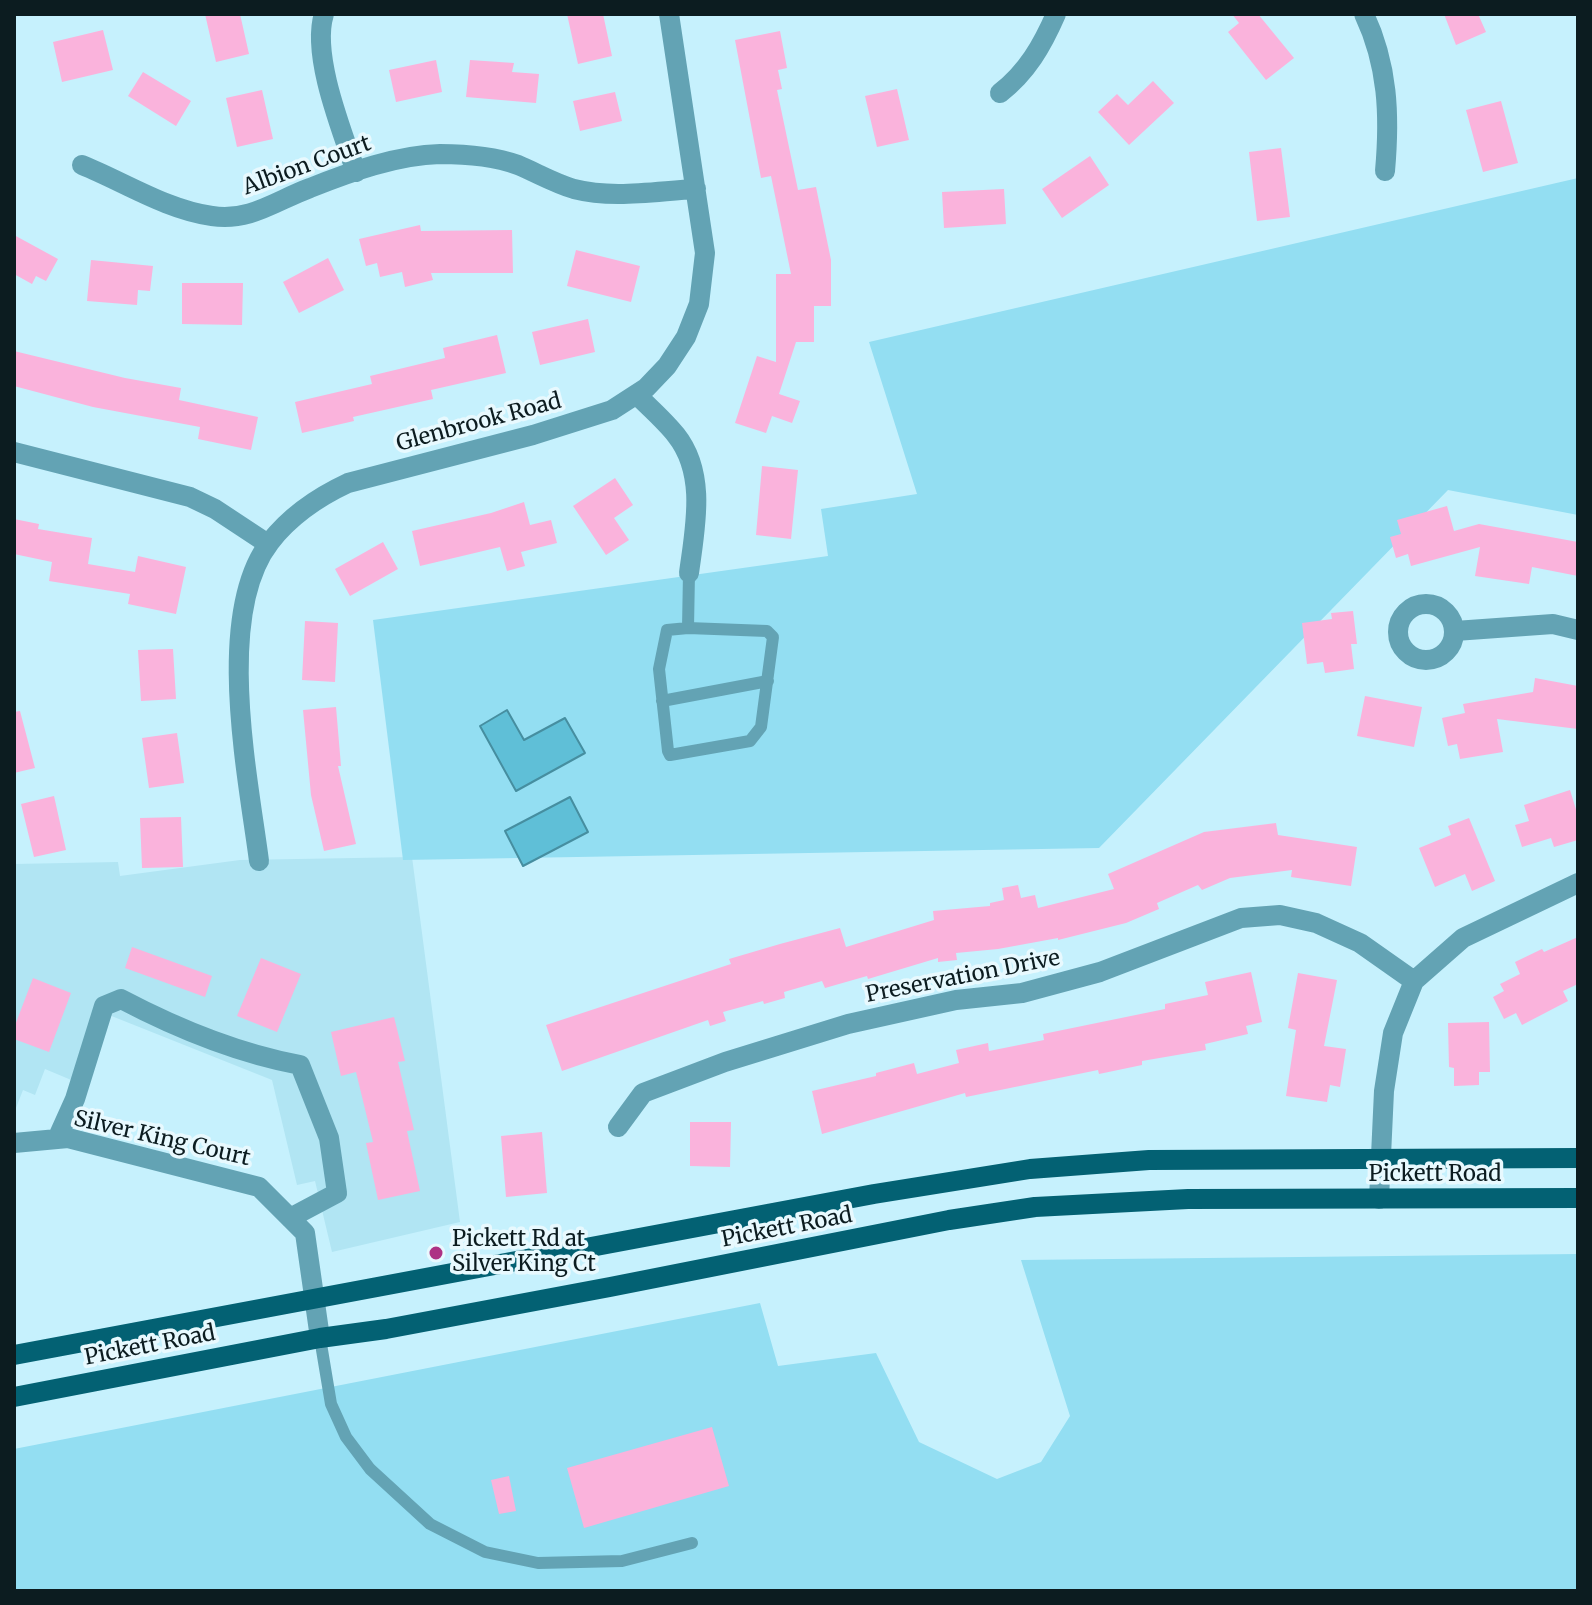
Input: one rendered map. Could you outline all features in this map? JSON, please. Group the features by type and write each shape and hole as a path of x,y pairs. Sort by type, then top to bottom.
{"main road":[{"name":"Pickett Road","path":"14,1355 874,1194 1030,1169 1149,1160 1578,1158"},
{"name":"Pickett Road","path":"14,1397 949,1220 1035,1207 1188,1199 1578,1198"}],"street":[{"path":"324,14 322,52 356,172"},
{"name":"Glenbrook Road","path":"259,861 241,719 240,636 250,584 268,544 288,522 320,496 348,483 576,423 612,410 637,395 667,366 686,337 699,304 705,253 669,14"},
{"path":"1000,93 1026,69 1042,46 1056,14"},
{"path":"1364,14 1379,53 1386,87 1388,129 1385,171"},
{"name":"Albion Court","path":"82,165 190,212 215,217 258,212 307,189 356,172 437,154 503,160 560,184 592,192 621,194 696,189"},
{"path":"637,395 677,436 692,465 696,486 695,524 689,573"},
{"path":"14,452 190,497 215,509 268,544"},
{"path":"1455,631 1553,624 1578,630"},
{"path":"1379,1199 1384,1091 1393,1033 1414,981 1463,938 1578,883"},
{"name":"Preservation Drive","path":"618,1127 643,1093 725,1062 848,1024 956,1000 1022,993 1100,972 1241,918 1280,915 1316,923 1360,943 1414,981"},
{"name":"Silver King Court","path":"57,1139 75,1099 104,1006 121,999 163,1022 255,1056 300,1065 329,1138 337,1193 290,1218"},
{"name":"Silver King Court","path":"14,1143 68,1138 259,1187 305,1233 320,1338"}],"lane":[{"path":"688,628 689,573"},
{"path":"667,630 767,631 773,637 768,681 761,727 750,741 670,755 659,669 667,630"},
{"path":"662,701 768,681"},
{"path":"320,1338 331,1404 346,1437 370,1469 430,1524 485,1552 538,1563 622,1561 692,1543"}],"shaded area":[{"path":"1578,178 1578,515 1448,490 1099,848 403,860 373,620 828,556 821,509 917,494 869,342"},
{"path":"507,710 524,740 565,718 585,753 516,791 480,726"},
{"path":"570,797 588,832 523,866 505,831"},
{"path":"412,857 460,1222 332,1252 315,1181 297,1185 272,1080 104,1013 76,1082 45,1069 35,1095 23,1090 14,1113 14,864 118,862 120,876 240,860"},
{"path":"1578,1254 1578,1591 14,1591 14,1449 760,1303 778,1366 876,1353 919,1442 997,1479 1041,1462 1070,1416 1021,1260"}],"building":[{"path":"205,14 240,14 249,54 216,62"},
{"path":"567,14 603,14 612,56 578,64"},
{"path":"1232,14 1258,14 1294,58 1266,80 1228,32 1239,23"},
{"path":"1444,14 1478,14 1486,32 1456,45"},
{"path":"103,30 113,70 62,82 53,42"},
{"path":"780,31 787,68 778,70 782,89 777,90 798,190 816,187 831,260 831,306 814,306 814,342 796,342 779,394 800,401 792,423 772,416 766,433 735,423 757,356 776,362 776,274 791,274 771,176 761,178 735,40"},
{"path":"436,60 442,92 396,102 389,70"},
{"path":"470,60 514,63 512,72 539,74 536,103 466,97"},
{"path":"143,72 191,101 176,126 128,96"},
{"path":"1153,81 1174,103 1129,145 1098,112 1117,94 1128,105"},
{"path":"897,89 909,140 877,147 865,96"},
{"path":"262,90 273,139 237,147 226,98"},
{"path":"615,92 622,121 580,131 573,101"},
{"path":"1501,101 1518,163 1483,172 1466,110"},
{"path":"1281,148 1290,217 1257,221 1249,152"},
{"path":"1090,156 1109,185 1062,218 1042,189"},
{"path":"1004,189 1006,224 944,228 942,192"},
{"path":"420,225 421,231 512,230 513,273 431,273 433,280 405,287 402,272 380,277 377,263 366,266 359,239"},
{"path":"14,235 58,259 46,281 36,276 32,284 14,274"},
{"path":"576,250 640,266 631,302 567,286"},
{"path":"328,258 344,290 299,313 283,282"},
{"path":"91,260 153,266 150,291 138,290 137,305 87,301"},
{"path":"182,283 243,283 242,325 182,324"},
{"path":"588,319 595,352 540,365 532,332"},
{"path":"497,335 506,373 431,390 433,399 353,417 354,421 302,433 295,402 372,384 370,376 445,358 443,348"},
{"path":"14,351 181,388 179,400 258,417 251,450 198,439 200,427 93,407 14,386"},
{"path":"762,466 798,470 791,539 756,535"},
{"path":"615,478 633,505 614,518 629,540 606,555 573,506"},
{"path":"524,502 530,525 551,520 557,543 521,552 525,566 507,571 500,547 420,566 412,531"},
{"path":"1447,506 1454,531 1479,524 1578,542 1578,576 1532,567 1529,584 1475,576 1480,547 1411,566 1408,554 1396,558 1390,537 1401,534 1397,520"},
{"path":"14,519 39,524 38,529 92,538 88,564 135,572 138,556 186,567 176,614 128,604 130,594 49,581 52,562 14,554"},
{"path":"383,542 398,569 350,596 335,569"},
{"path":"1353,611 1357,644 1351,644 1354,669 1325,673 1323,662 1307,664 1302,623 1332,619 1331,613"},
{"path":"305,621 338,623 335,682 302,680"},
{"path":"173,649 176,699 141,701 138,650"},
{"path":"1535,678 1578,686 1578,729 1497,719 1503,752 1460,759 1457,744 1448,746 1442,718 1465,713 1463,704 1533,692"},
{"path":"1365,696 1422,707 1414,747 1357,736"},
{"path":"336,707 341,766 338,766 356,844 324,851 311,795 303,710"},
{"path":"20,711 35,768 14,773 14,712"},
{"path":"177,733 184,783 149,788 142,738"},
{"path":"1570,790 1578,816 1578,840 1554,847 1551,838 1522,847 1515,825 1529,821 1524,805"},
{"path":"54,796 66,850 34,857 21,804"},
{"path":"181,817 183,867 142,868 140,818"},
{"path":"1469,818 1495,881 1472,891 1465,874 1435,887 1419,848 1451,835 1448,826"},
{"path":"1276,823 1278,835 1357,847 1351,886 1291,877 1292,870 1230,878 1202,890 1198,885 1157,903 1159,909 1126,923 1058,940 956,953 957,960 938,962 938,958 825,988 822,981 784,992 785,998 723,1012 726,1021 710,1026 708,1020 562,1071 546,1025 731,964 729,959 780,944 840,928 846,947 934,920 933,911 990,906 990,903 1004,900 1002,888 1018,885 1021,898 1035,895 1038,908 1114,889 1108,874 1204,832"},
{"path":"1578,937 1578,984 1563,991 1568,1001 1522,1025 1516,1013 1504,1019 1493,997 1504,991 1500,984 1520,974 1515,962"},
{"path":"132,947 212,976 205,997 125,968"},
{"path":"261,958 301,974 277,1032 237,1016"},
{"path":"1251,972 1262,1022 1246,1026 1248,1034 1205,1044 1206,1050 1142,1061 1142,1065 1099,1074 1098,1070 966,1097 965,1093 822,1134 812,1091 876,1076 876,1073 914,1063 917,1074 959,1063 956,1050 988,1043 989,1051 1044,1040 1043,1034 1165,1009 1165,1004 1208,995 1205,982"},
{"path":"1298,973 1337,980 1324,1046 1346,1049 1340,1087 1330,1085 1327,1102 1286,1096 1296,1030 1288,1028"},
{"path":"33,978 71,993 49,1052 14,1039 14,1028"},
{"path":"394,1017 405,1061 398,1062 414,1130 407,1131 420,1191 378,1200 366,1143 373,1142 356,1072 341,1076 331,1032"},
{"path":"1489,1022 1490,1072 1479,1072 1479,1085 1454,1086 1454,1068 1449,1067 1448,1023"},
{"path":"690,1122 731,1122 730,1167 690,1166"},
{"path":"542,1132 547,1193 506,1197 501,1136"},
{"path":"712,1427 729,1486 584,1528 567,1468"},
{"path":"509,1476 516,1511 499,1514 491,1480"}],"place":[{"name":"Pickett Rd at Silver King Ct","path":"436,1253"}]}
